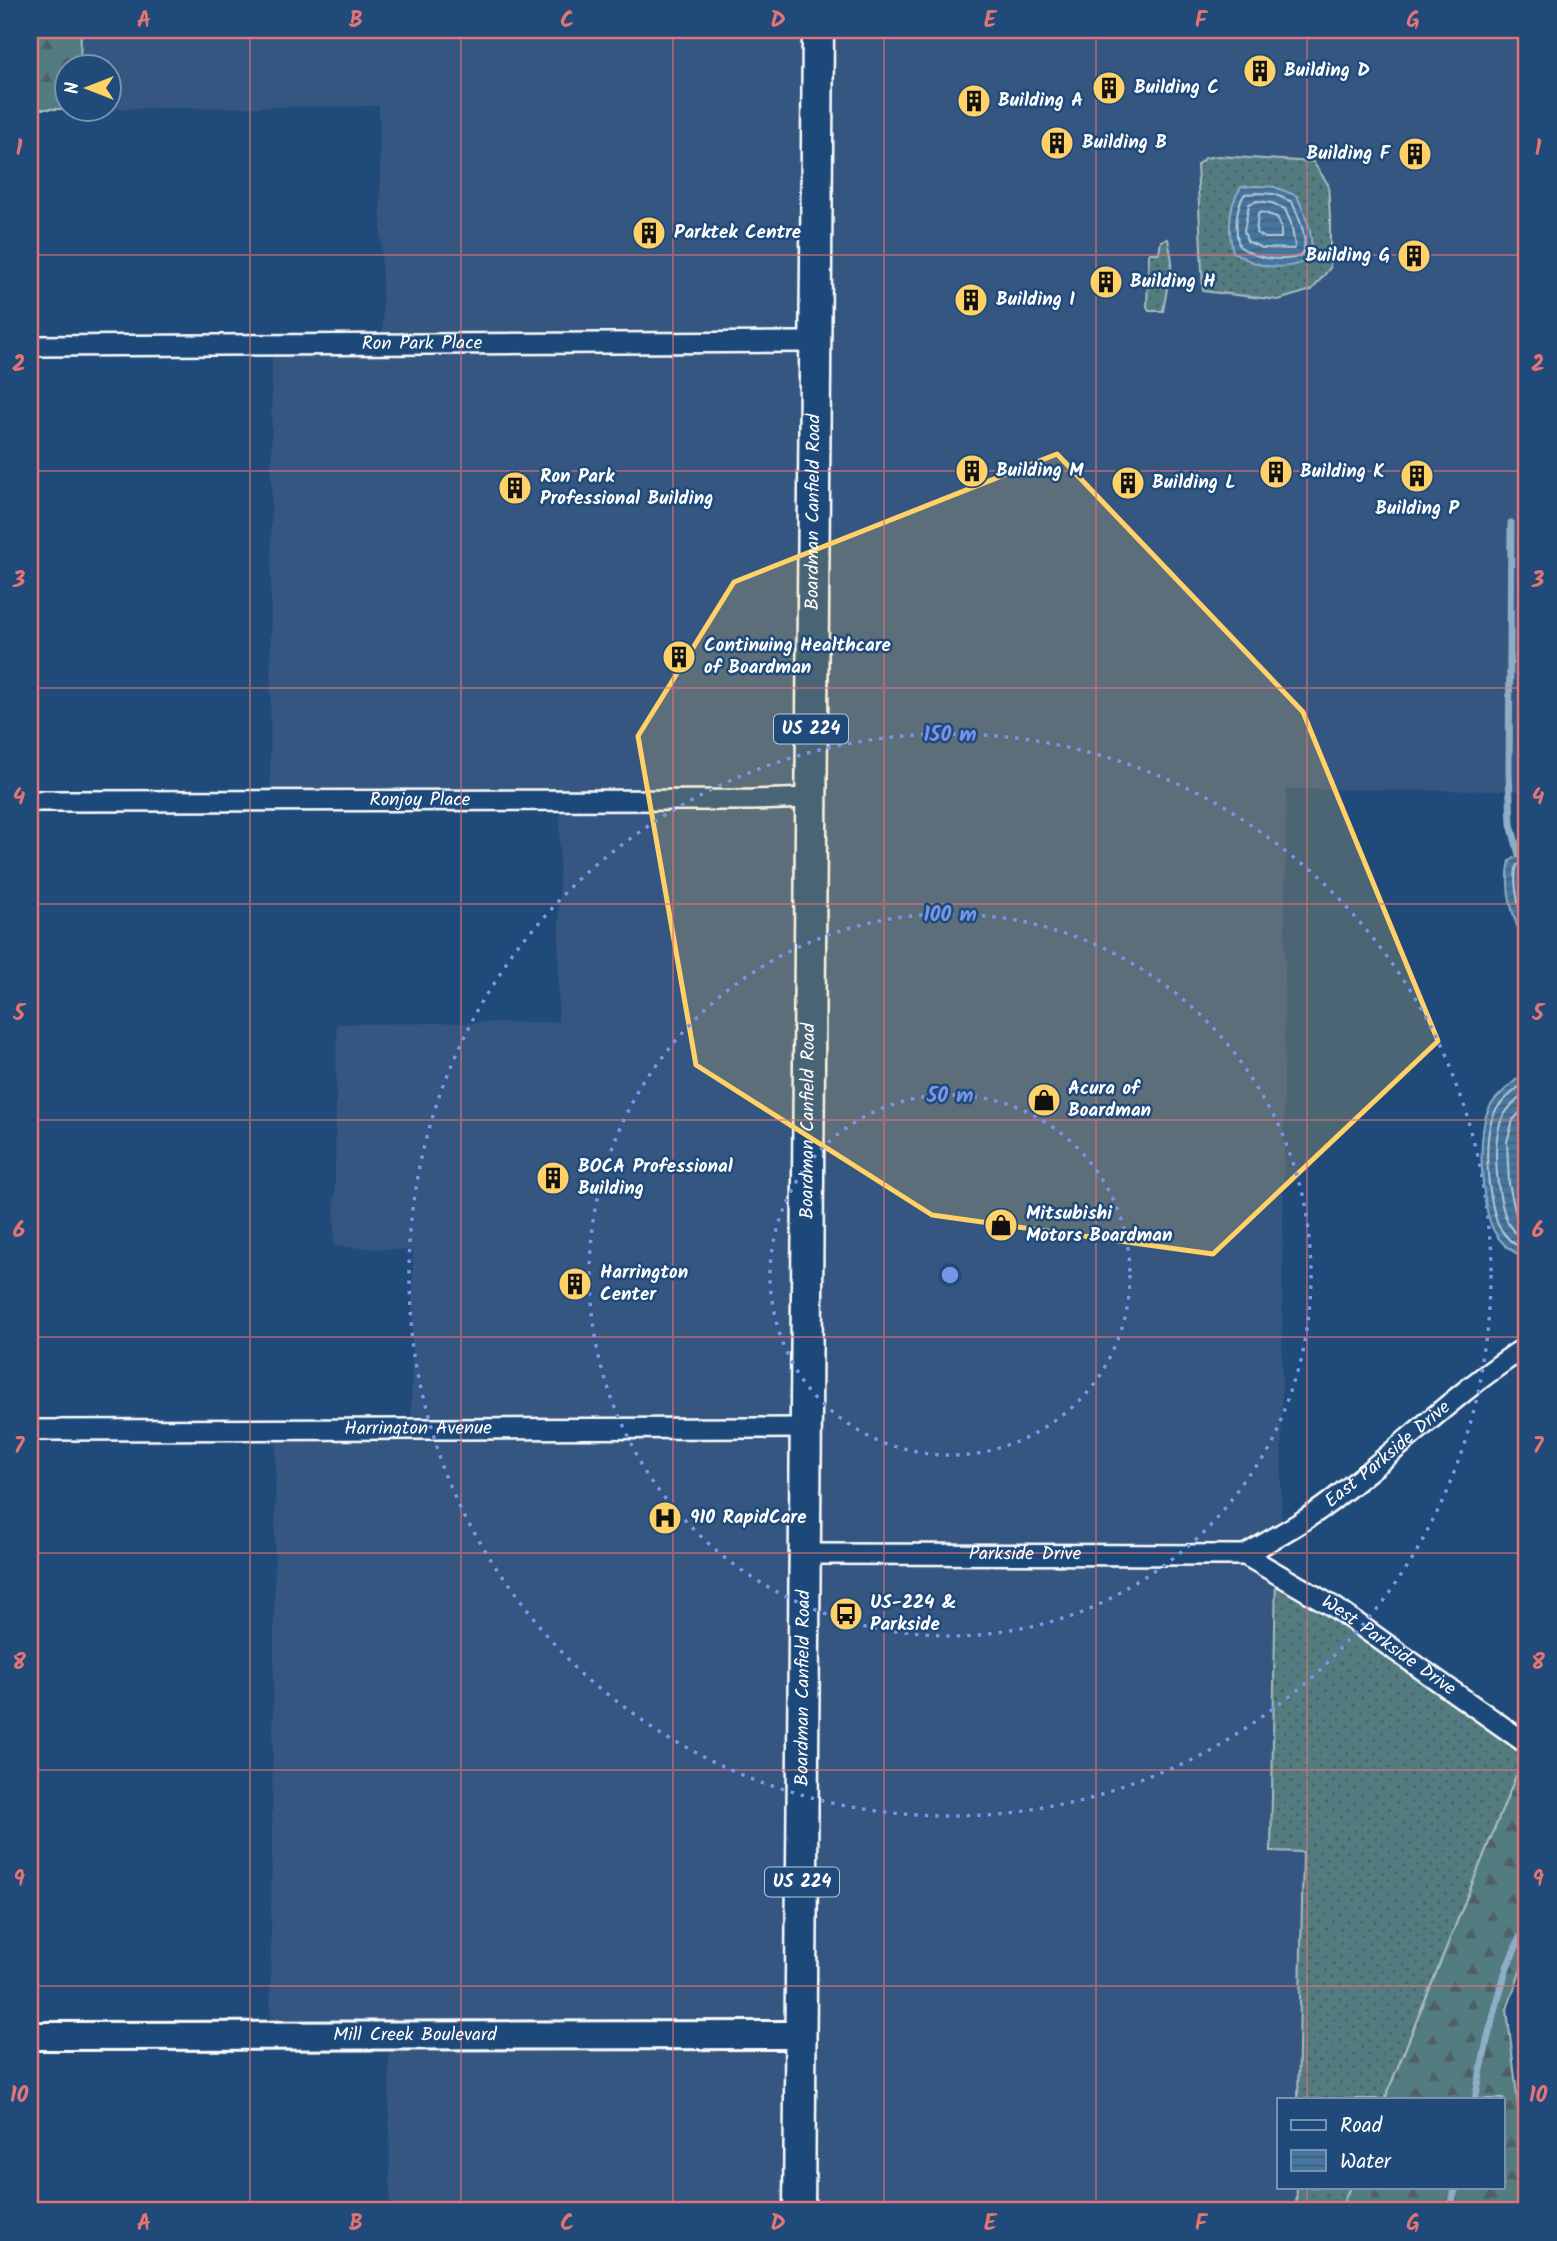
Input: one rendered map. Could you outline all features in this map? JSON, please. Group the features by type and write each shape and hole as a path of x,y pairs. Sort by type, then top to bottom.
{"main road":[{"name":"Boardman Canfield Road","path":"799,2211 818,30"}],"street":[{"name":"Ron Park Place","path":"30,346 815,342"},
{"name":"Ronjoy Place","path":"30,801 810,798"},
{"name":"East Parkside Drive","path":"1245,1555 1302,1522 1338,1496 1483,1377 1527,1346"},
{"name":"Harrington Avenue","path":"30,1430 806,1428"},
{"name":"Parkside Drive","path":"806,1554 1245,1555"},
{"name":"West Parkside Drive","path":"1245,1555 1334,1607 1527,1744"},
{"name":"Mill Creek Boulevard","path":"30,2036 800,2035"}],"highlighted area":[{"path":"1057,454 1303,712 1438,1041 1213,1254 932,1215 696,1065 638,736 734,582"}],"shaded area":[{"path":"81,30 1527,30 1527,791 1286,789 1281,1534 1245,1555 1276,1573 1271,1851 1303,1852 1298,2098 1277,2098 1277,2188 1297,2188 1296,2211 390,2211 389,2036 270,2036 276,1429 411,1428 413,1251 334,1246 337,1024 558,1022 560,800 270,800 272,345 383,344 379,106 122,109 122,52 80,52"}],"green space":[{"path":"30,30 81,30 80,52 52,52 52,109 30,109"},
{"path":"1218,156 1313,162 1328,184 1330,268 1312,290 1278,300 1203,291 1197,165 1205,158"},
{"path":"1168,239 1172,261 1163,311 1149,311 1149,253 1159,253 1161,241"},
{"path":"1276,1573 1527,1749 1385,2098 1298,2098 1303,1852 1271,1851"},
{"path":"1527,1749 1527,1952 1507,2009 1527,2182 1527,2211 1340,2211 1350,2188 1504,2188 1504,2098 1385,2098"},
{"path":"1297,2188 1350,2188 1340,2211 1296,2211"}],"water":[{"path":"1241,187 1275,187 1297,196 1311,235 1311,249 1304,261 1281,267 1265,265 1252,262 1233,252 1230,235 1231,210"},
{"path":"1519,855 1527,856 1527,954 1512,908 1508,884 1510,861"},
{"path":"1527,1071 1527,1259 1506,1246 1492,1227 1485,1201 1482,1147 1486,1116 1491,1105"}],"waterway":[{"path":"1511,523 1509,773 1511,824 1519,855"},
{"path":"1475,2098 1487,2040 1507,1967 1527,1922"},
{"path":"1449,2211 1456,2188"}],"place":[{"name":"Building D","path":"1260,71"},
{"name":"Building C","path":"1109,88"},
{"name":"Building A","path":"974,101"},
{"name":"Building B","path":"1057,143"},
{"name":"Building F","path":"1415,154"},
{"name":"Parktek Centre","path":"649,233"},
{"name":"Building G","path":"1414,256"},
{"name":"Building H","path":"1106,282"},
{"name":"Building I","path":"971,300"},
{"name":"Building M","path":"972,471"},
{"name":"Building K","path":"1276,472"},
{"name":"Building P","path":"1417,476"},
{"name":"Building L","path":"1128,483"},
{"name":"Ron Park Professional Building","path":"515,488"},
{"name":"Continuing Healthcare of Boardman","path":"679,657"},
{"name":"Acura of Boardman","path":"1044,1100"},
{"name":"BOCA Professional Building","path":"553,1178"},
{"name":"Mitsubishi Motors Boardman","path":"1001,1225"},
{"name":"Harrington Center","path":"575,1284"},
{"name":"910 RapidCare","path":"665,1518"},
{"name":"US-224 & Parkside","path":"846,1614"}]}
